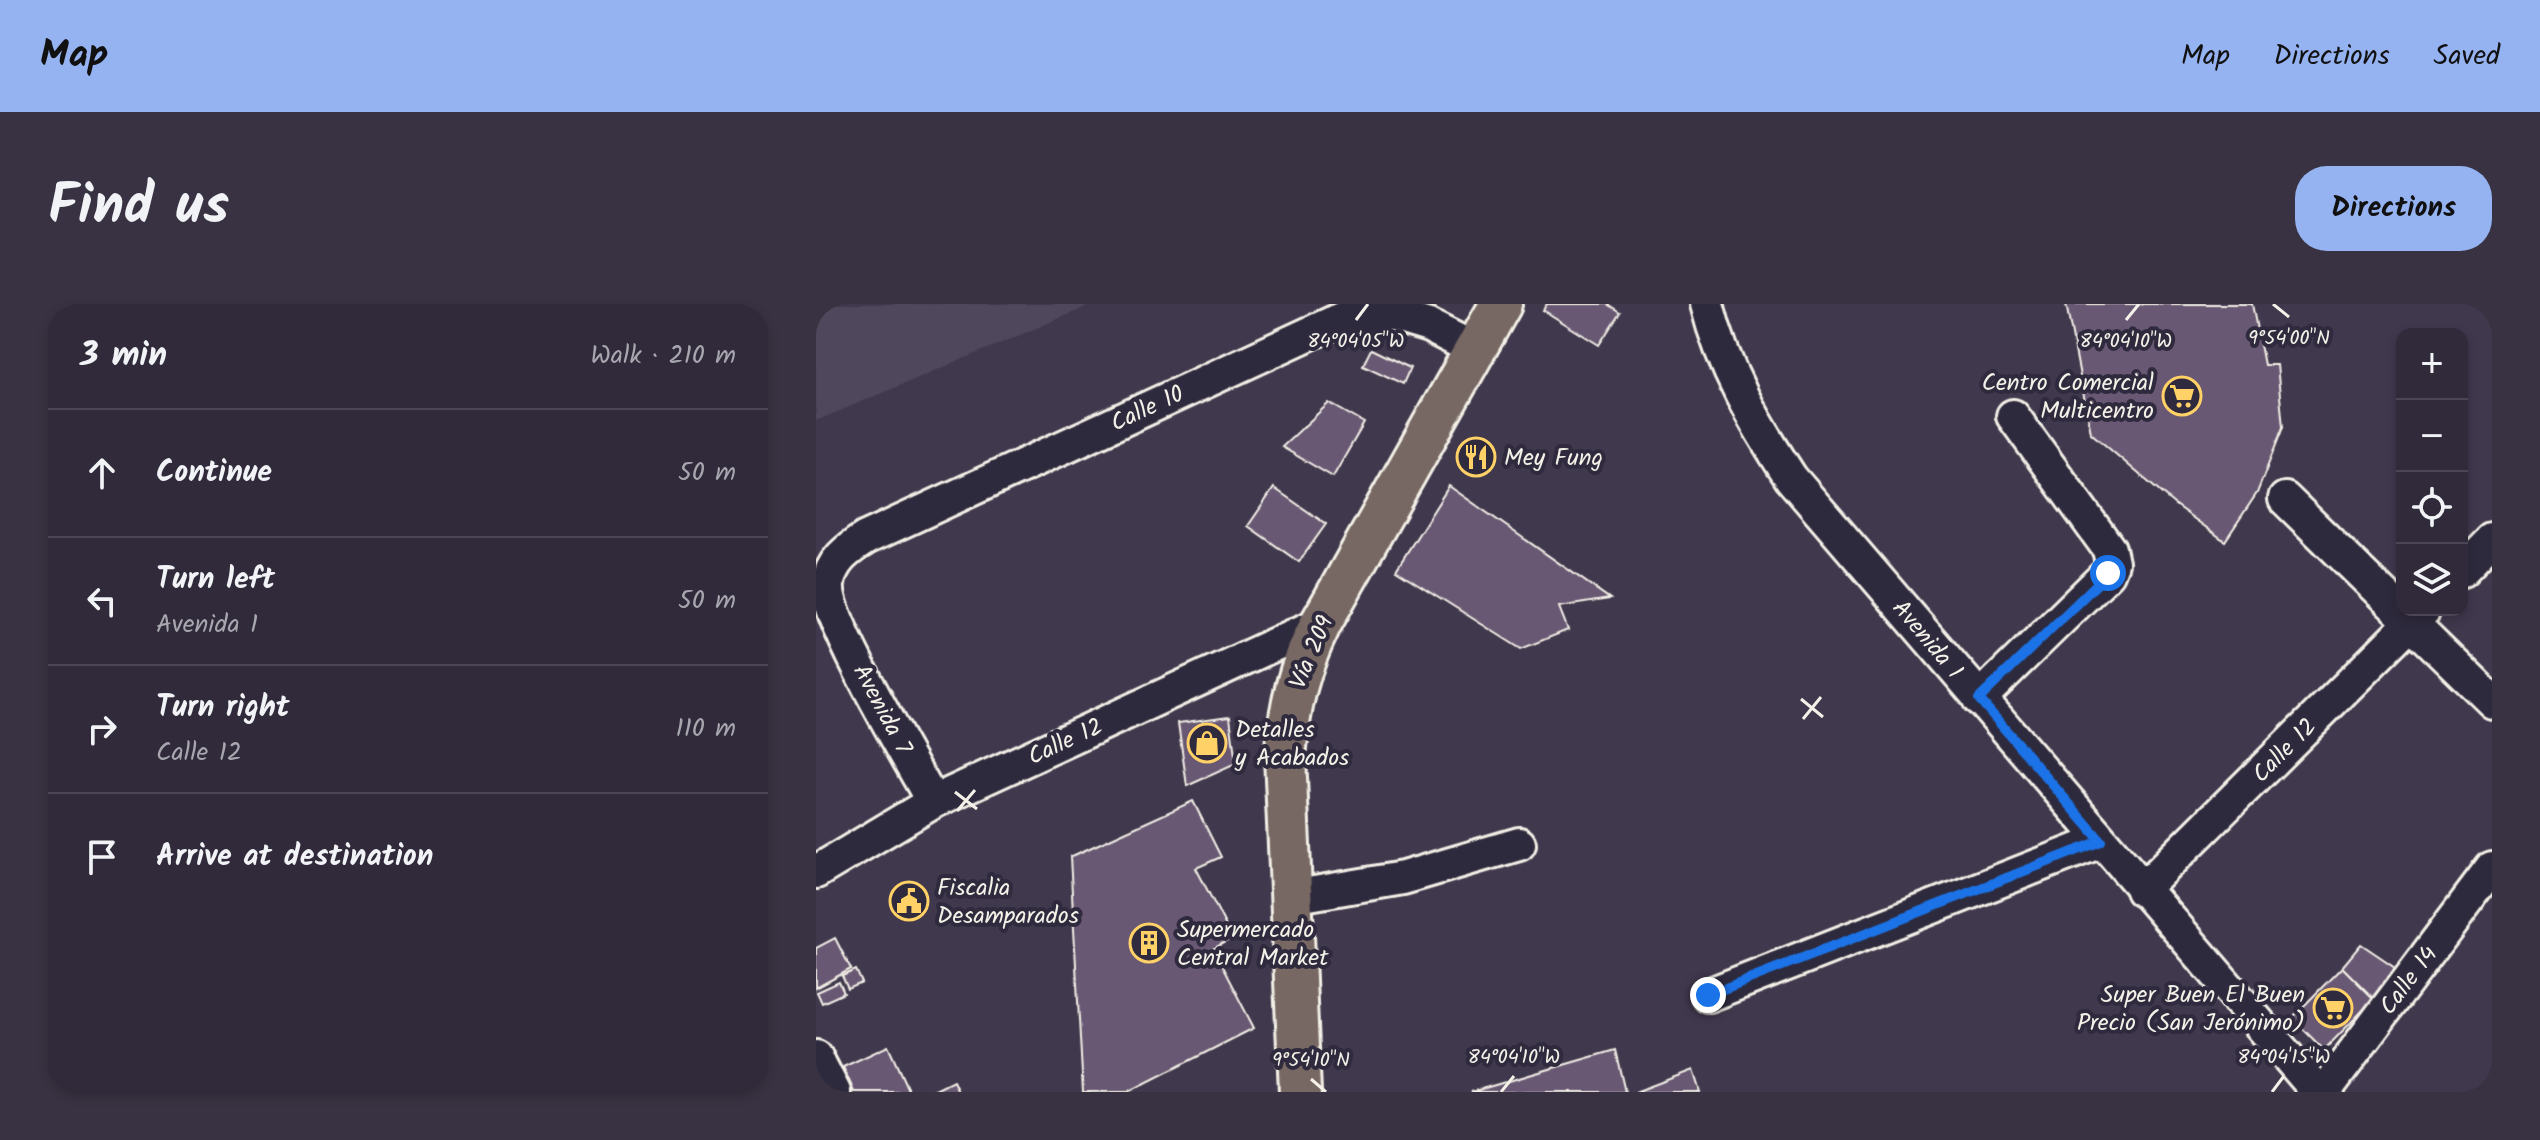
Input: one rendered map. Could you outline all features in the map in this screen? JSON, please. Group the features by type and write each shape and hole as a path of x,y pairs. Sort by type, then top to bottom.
{"main road":[{"name":"Vía 209","path":"1300,1092 1285,756 1289,707 1301,662 1321,623 1501,304"}],"street":[{"name":"Avenida 1","path":"1707,304 1727,368 1745,405 1791,478 2142,890 2321,1092"},
{"name":"Calle 10","path":"832,569 845,552 866,538 1343,318 1386,313 1429,326 1476,350"},
{"path":"1979,699 2108,573 2112,563 2109,549 2013,416"},
{"path":"2285,499 2418,617 2492,701"},
{"path":"2468,565 2492,540"},
{"name":"Avenida 7","path":"832,569 828,599 835,619 933,802"},
{"name":"Calle 12","path":"2142,890 2418,617"},
{"name":"Calle 12","path":"816,872 933,802 1321,623"},
{"path":"1708,995 2101,841"},
{"path":"1291,897 1403,878 1519,844"},
{"name":"Calle 14","path":"2321,1092 2492,868"},
{"path":"816,1057 834,1092"}],"shaded area":[{"path":"816,304 1094,304 816,421"}],"building":[{"path":"1547,304 1607,304 1620,312 1599,345 1543,310"},
{"name":"Centro Comercial Multicentro","path":"2066,304 2252,304 2264,365 2277,365 2283,427 2257,493 2225,541 2175,505 2091,433"},
{"path":"1371,349 1410,368 1403,384 1363,365"},
{"path":"1329,403 1364,423 1333,477 1282,447"},
{"path":"1449,486 1610,599 1559,607 1568,630 1521,649 1396,570"},
{"path":"1274,488 1326,524 1299,562 1248,526"},
{"name":"Detalles y Acabados","path":"1230,716 1236,764 1187,786 1178,723"},
{"name":"Supermercado Central Market","path":"1193,801 1221,857 1196,868 1232,938 1213,949 1254,1028 1128,1092 1083,1092 1070,857"},
{"path":"835,938 851,969 816,988 816,948"},
{"path":"2361,944 2398,969 2374,999 2342,967"},
{"name":"Super Buen El Buen Precio (San Jerónimo)","path":"2342,967 2374,999 2324,1050 2292,1018"},
{"path":"856,970 862,983 848,989 842,976"},
{"path":"839,982 844,993 822,1003 817,992"},
{"path":"888,1046 909,1092 854,1092 843,1067"},
{"path":"1615,1050 1625,1092 1471,1092"},
{"path":"1693,1070 1700,1092 1635,1092"},
{"path":"953,1081 958,1092 931,1092"}],"place":[{"name":"Centro Comercial Multicentro","path":"2182,396"},
{"name":"Mey Fung","path":"1476,457"},
{"name":"Detalles y Acabados","path":"1207,743"},
{"name":"Fiscalia Desamparados","path":"909,901"},
{"name":"Supermercado Central Market","path":"1149,943"},
{"name":"Super Buen El Buen Precio (San Jerónimo)","path":"2333,1008"}],"route":[{"path":"1708,995 2101,841 1979,699 2108,573"}]}
